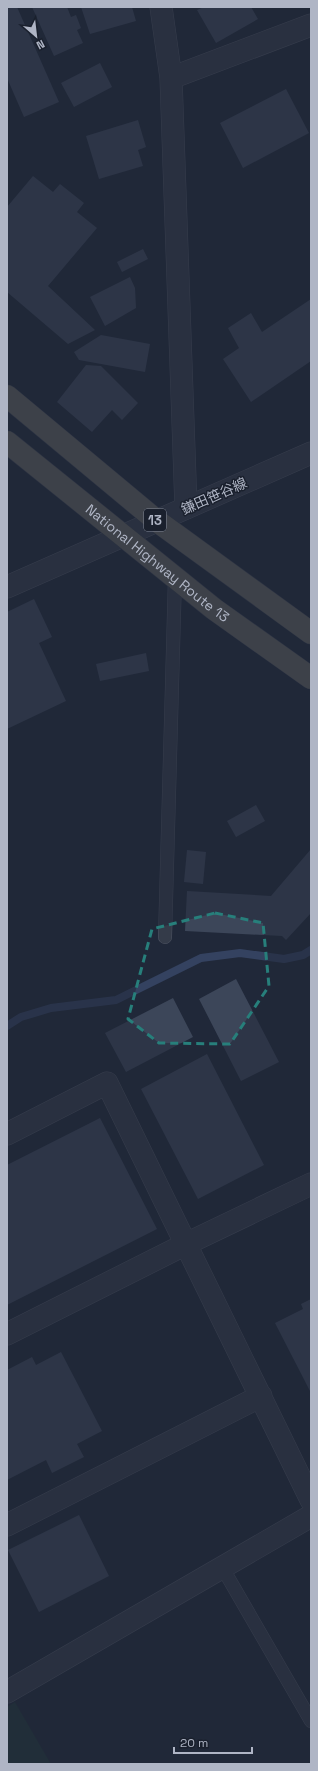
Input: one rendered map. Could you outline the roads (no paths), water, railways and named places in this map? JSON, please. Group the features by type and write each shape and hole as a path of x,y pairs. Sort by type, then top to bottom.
{"highway":[{"name":"13","path":"7,396 157,521 311,633"},
{"name":"National Highway Route 13","path":"7,442 214,608 311,678"}],"street":[{"path":"161,7 171,78 186,508"},
{"path":"171,78 311,25"},
{"name":"鎌田笹谷線","path":"7,587 311,453"},
{"path":"7,1134 107,1083 311,1500"},
{"path":"7,1334 186,1244 311,1184"},
{"path":"7,1525 261,1396"},
{"path":"7,1692 311,1516"}],"lane":[{"path":"165,937 175,577"},
{"path":"222,1567 311,1721"}],"waterway":[{"path":"7,1026 21,1017 51,1008 116,1000 201,958 240,953 284,959 303,955 311,950"}]}
